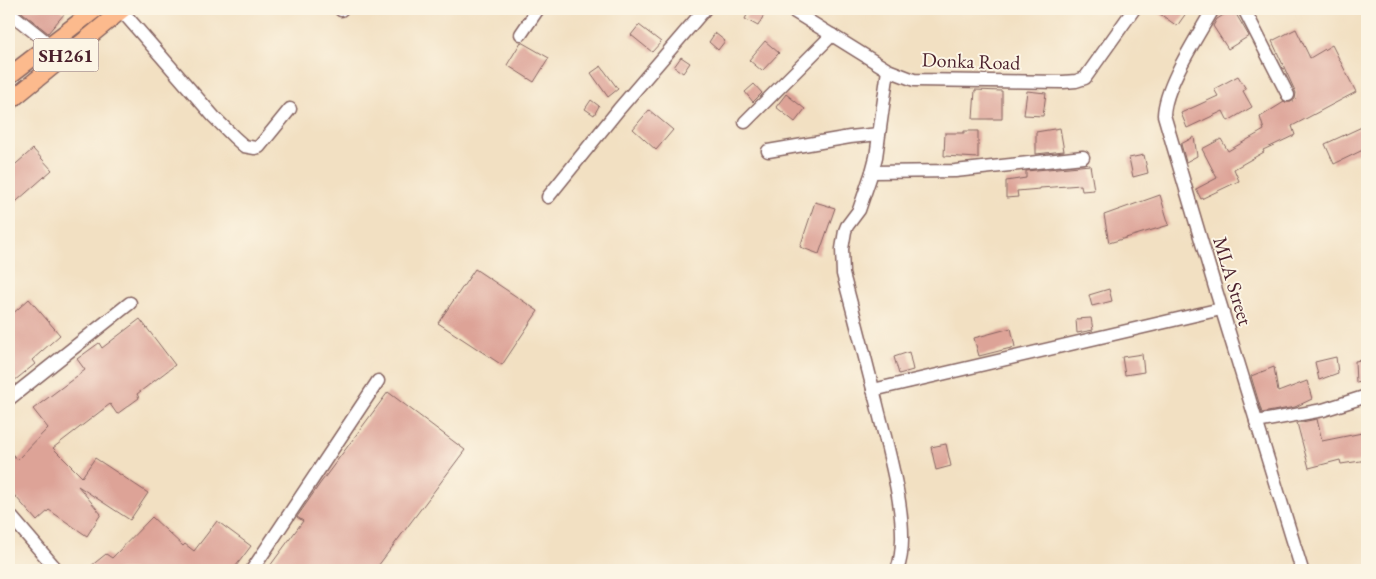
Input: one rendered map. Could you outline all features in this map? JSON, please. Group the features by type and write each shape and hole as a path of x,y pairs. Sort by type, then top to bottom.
{"main road":[{"name":"SH261","path":"9,76 96,9"},
{"name":"SH261","path":"9,102 122,10"}],"street":[{"path":"521,34 538,9"},
{"path":"548,197 612,116 705,9"},
{"name":"Donka Road","path":"790,9 888,70 914,80 1063,82 1086,78 1134,9"},
{"name":"MLA Street","path":"1213,9 1171,86 1165,104 1164,115 1221,309 1302,570"},
{"path":"1244,9 1288,95"},
{"path":"122,10 214,117 244,146 260,147 290,109"},
{"path":"9,12 49,44"},
{"path":"745,122 832,35"},
{"path":"888,70 872,172 859,210 847,226 842,249 843,274 895,478 902,534 900,563 897,570"},
{"path":"768,151 879,134"},
{"path":"872,172 955,171 1083,157"},
{"path":"9,399 130,303"},
{"path":"873,390 1221,309"},
{"path":"252,570 378,381"},
{"path":"1256,422 1323,410 1367,396"},
{"path":"9,514 57,570"}],"building":[{"path":"18,9 59,9 65,13 48,33"},
{"path":"750,9 767,9 758,26 745,19"},
{"path":"1153,9 1189,9 1177,26"},
{"path":"1233,9 1249,36 1228,49 1213,26 1217,19"},
{"path":"639,25 661,42 652,52 631,35"},
{"path":"1296,29 1310,58 1332,45 1356,92 1292,126 1295,135 1263,150 1264,152 1234,169 1239,181 1201,199 1196,189 1217,178 1202,149 1221,139 1228,151 1264,130 1260,117 1284,102 1291,102 1295,99 1296,93 1272,41"},
{"path":"715,33 725,41 718,50 709,42"},
{"path":"765,41 779,53 762,71 749,60"},
{"path":"521,42 549,58 534,82 507,65"},
{"path":"681,57 690,63 683,73 674,67"},
{"path":"601,66 618,89 608,97 591,73"},
{"path":"1238,76 1246,89 1243,91 1252,107 1228,121 1223,111 1187,128 1181,113 1218,96 1214,89"},
{"path":"754,84 762,93 753,102 745,92"},
{"path":"975,90 1002,91 1002,119 973,119"},
{"path":"1027,91 1046,93 1043,116 1024,115"},
{"path":"786,94 805,109 795,122 776,107"},
{"path":"591,100 599,106 594,115 585,109"},
{"path":"649,110 673,130 656,150 633,129"},
{"path":"1364,126 1367,132 1367,148 1334,164 1325,144"},
{"path":"1060,128 1064,151 1036,154 1036,132"},
{"path":"964,131 978,131 978,158 944,156 945,133 964,133"},
{"path":"1194,137 1197,156 1186,162 1181,144"},
{"path":"33,149 52,170 9,208 9,170"},
{"path":"1144,155 1148,173 1133,177 1129,158"},
{"path":"1090,165 1094,190 1082,191 1081,185 1040,188 1017,191 1018,197 1006,198 1006,181 1026,178 1026,171"},
{"path":"1160,195 1169,225 1109,243 1104,215"},
{"path":"815,202 835,208 819,254 800,247"},
{"path":"475,269 538,311 502,365 438,323"},
{"path":"1109,289 1112,301 1092,306 1089,295"},
{"path":"29,299 60,335 32,360 35,364 9,385 9,317"},
{"path":"1091,318 1093,330 1077,333 1076,319"},
{"path":"140,319 175,365 137,394 139,398 117,414 110,404 53,448 82,477 95,458 148,493 130,520 78,486 101,514 87,536 49,510 37,521 9,489 9,450 17,460 48,428 33,409 85,370 77,359 99,343 102,348"},
{"path":"1011,328 1015,347 979,356 974,338"},
{"path":"909,352 913,370 899,374 894,357"},
{"path":"1142,354 1144,372 1125,375 1122,357"},
{"path":"1336,357 1338,373 1319,380 1315,362"},
{"path":"1367,359 1367,381 1356,383 1355,361"},
{"path":"1274,367 1278,392 1307,381 1312,399 1295,407 1262,413 1251,376"},
{"path":"388,392 465,450 375,570 267,570 303,521 297,517"},
{"path":"1317,419 1322,441 1367,432 1367,460 1341,464 1340,460 1309,468 1297,423"},
{"path":"946,444 951,466 936,470 931,447"},
{"path":"152,517 183,546 185,544 194,551 217,521 251,546 233,570 86,570 106,554 112,558"}]}
